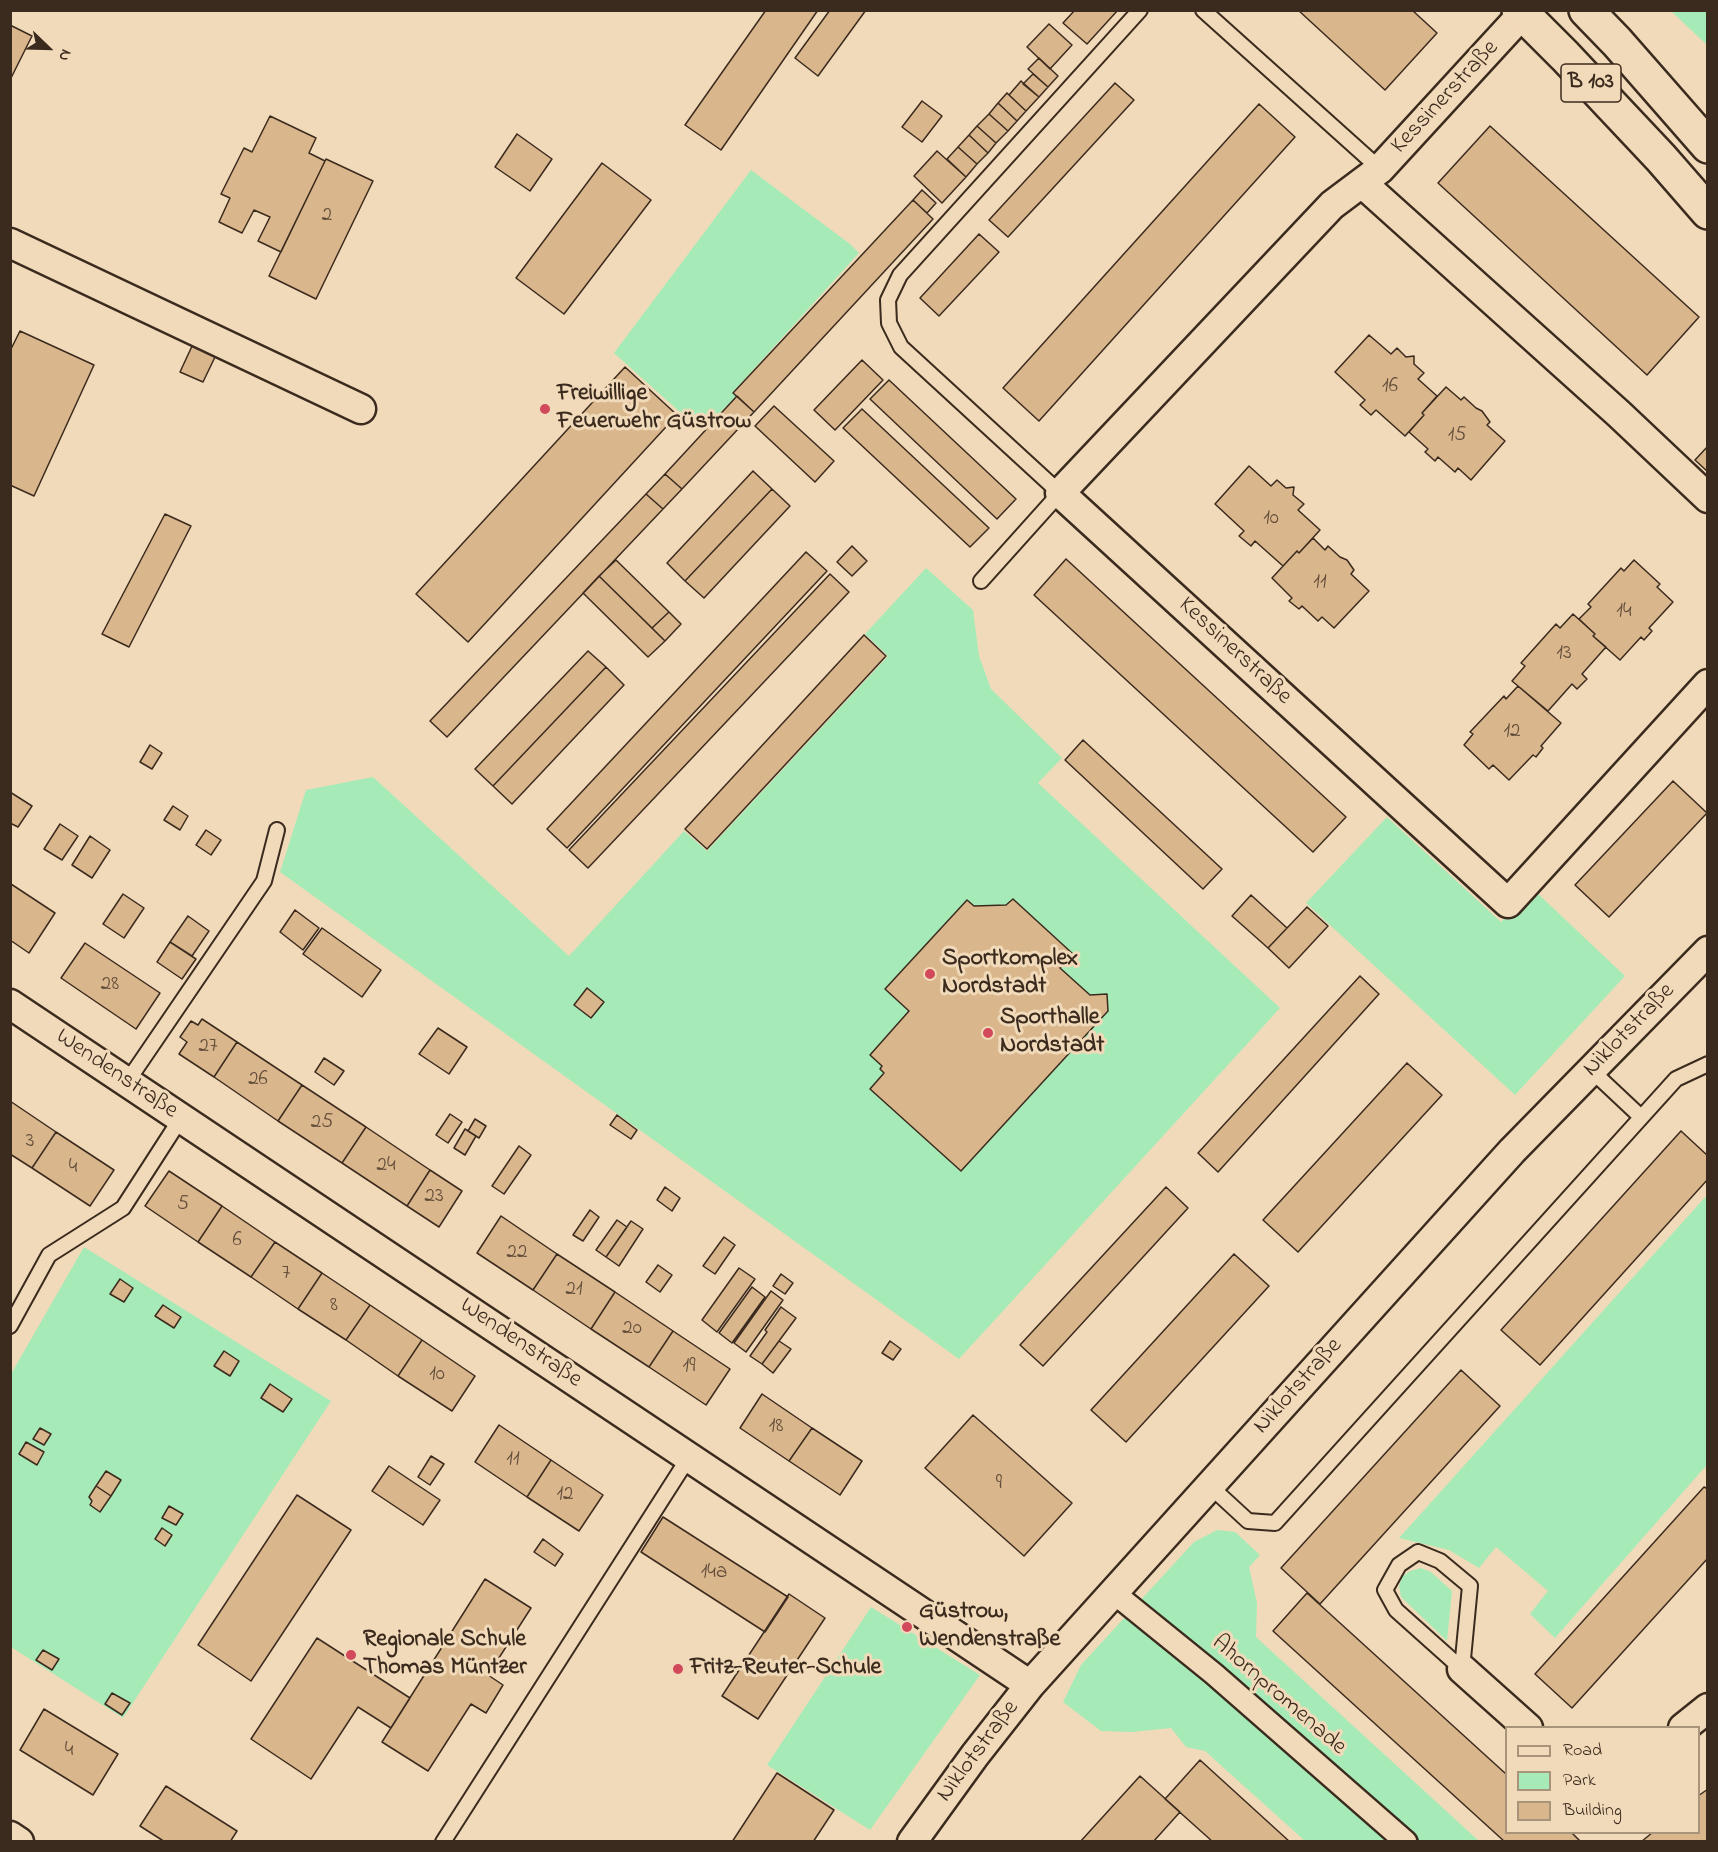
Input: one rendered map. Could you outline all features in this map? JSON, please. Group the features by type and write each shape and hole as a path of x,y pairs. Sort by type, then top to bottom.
{"main road":[{"name":"B 103","path":"1586,10 1617,42 1707,146"},
{"name":"B 103","path":"1523,12 1661,158 1707,212"}],"street":[{"name":"Kessinerstraße","path":"1523,12 1371,176 1332,205 1060,493 1508,903 1707,684"},
{"path":"1371,176 1707,498"},
{"path":"10,243 361,409"},
{"name":"Niklotstraße","path":"912,1842 975,1755 1030,1685 1512,1151 1707,951"},
{"name":"Wendenstraße","path":"10,1004 1030,1685"},
{"name":"Ahornpromenade","path":"1114,1593 1214,1674 1406,1842"},
{"path":"1462,1668 1526,1726"},
{"path":"1685,1726 1707,1707"},
{"path":"10,1836 19,1842"}],"lane":[{"path":"981,581 1060,493 901,348 889,323 888,300 900,275 1140,10"},
{"path":"1203,10 1371,176"},
{"path":"127,1082 264,881 278,830"},
{"path":"1210,1486 1248,1521 1275,1523 1676,1079 1707,1064"},
{"path":"1591,1070 1641,1117"},
{"path":"10,1326 49,1255 123,1208 182,1118"},
{"path":"443,1842 689,1457"},
{"path":"1418,1552 1440,1561 1470,1586 1462,1668 1396,1610 1385,1590 1399,1565 1418,1552"}],"green space":[{"path":"1671,11 1707,11 1707,45"},
{"path":"751,170 859,253 733,392 737,396 701,431 614,353"},
{"name":"Sportkomplex Nordstadt","path":"926,568 973,610 979,656 991,689 1062,758 1038,783 1280,1008 959,1359 280,872 306,790 373,777 569,956 684,831 707,851 888,656 865,634"},
{"path":"1387,817 1501,922 1533,889 1625,976 1515,1095 1306,903"},
{"path":"1707,1195 1707,1469 1705,1467 1555,1638 1530,1614 1548,1591 1496,1547 1479,1568 1449,1550 1399,1538"},
{"path":"84,1247 331,1401 123,1718 11,1647 11,1374"},
{"path":"1217,1530 1235,1532 1260,1555 1249,1567 1257,1603 1256,1637 1479,1841 1305,1841 1205,1751 1186,1747 1171,1728 1133,1732 1101,1731 1063,1702 1081,1665 1194,1542"},
{"path":"1421,1568 1431,1572 1452,1591 1447,1641 1401,1597 1399,1586 1402,1577 1410,1571"},
{"path":"871,1607 980,1675 870,1830 767,1765"}],"building":[{"path":"766,10 818,10 721,150 685,125"},
{"path":"830,10 866,10 818,76 795,58"},
{"path":"1075,10 1118,10 1087,44 1063,23"},
{"path":"1298,10 1412,10 1437,33 1385,90"},
{"path":"1049,24 1072,45 1050,69 1027,47"},
{"path":"10,25 32,36 10,80"},
{"path":"1039,58 1058,76 1048,87 1028,69"},
{"path":"1033,74 1048,87 1039,97 1023,84"},
{"path":"1021,81 1039,97 1026,111 1009,95"},
{"path":"1115,83 1134,100 1008,237 989,220"},
{"path":"1007,93 1026,111 1017,121 998,103"},
{"path":"922,101 942,116 922,142 902,127"},
{"path":"998,103 1017,121 1008,131 989,114"},
{"path":"1259,104 1295,137 1039,421 1003,388"},
{"path":"989,114 1008,131 996,143 977,126"},
{"path":"270,116 316,138 309,153 325,161 281,252 258,241 270,217 254,210 242,233 219,222 230,198 221,194 244,148 252,152"},
{"path":"977,126 996,143 988,153 969,135"},
{"path":"1490,126 1699,317 1647,375 1438,183"},
{"path":"517,134 552,159 530,191 495,167"},
{"path":"969,135 988,153 977,164 958,147"},
{"path":"958,147 977,164 966,177 947,159"},
{"path":"937,151 966,177 942,203 914,176"},
{"path":"326,159 373,181 316,299 269,276"},
{"path":"602,163 651,200 564,314 516,278"},
{"path":"922,190 936,203 927,213 913,200"},
{"path":"913,200 933,219 754,412 733,393"},
{"path":"979,234 999,252 939,316 920,298"},
{"path":"20,331 94,365 34,496 10,485 10,351"},
{"path":"1369,335 1391,354 1397,348 1406,357 1414,356 1414,364 1424,373 1418,379 1437,396 1405,436 1376,410 1371,415 1360,405 1365,400 1335,372"},
{"path":"193,344 216,355 203,382 180,372"},
{"path":"862,360 883,380 835,430 814,410"},
{"path":"625,367 677,415 468,642 416,594"},
{"path":"889,380 1016,499 997,519 870,399"},
{"path":"1446,387 1461,400 1464,397 1482,411 1490,422 1487,425 1505,441 1471,480 1458,468 1455,472 1438,457 1435,461 1425,452 1428,449 1409,432 1424,415 1422,413"},
{"path":"737,396 754,412 682,489 665,474"},
{"path":"774,406 834,461 815,482 755,426"},
{"path":"862,409 989,528 970,547 843,428"},
{"path":"1708,446 1708,472 1695,460"},
{"path":"1249,466 1271,486 1277,480 1286,488 1294,487 1293,495 1304,504 1298,510 1320,530 1299,553 1297,551 1283,566 1255,541 1251,546 1239,536 1244,531 1215,504"},
{"path":"753,471 772,489 685,581 667,563"},
{"path":"665,474 682,489 663,509 646,494"},
{"path":"772,489 790,506 704,598 685,581"},
{"path":"646,494 663,509 447,737 430,721"},
{"path":"165,514 191,526 129,647 102,634"},
{"path":"1313,538 1325,550 1328,546 1347,560 1354,570 1351,574 1369,591 1334,628 1322,617 1318,621 1302,606 1299,609 1289,601 1292,598 1272,578 1297,551 1299,553"},
{"path":"852,546 867,561 852,576 837,562"},
{"path":"806,552 827,571 567,848 547,829"},
{"path":"1066,559 1346,817 1313,852 1034,595"},
{"path":"616,560 669,612 652,628 599,576"},
{"path":"1634,560 1660,584 1657,587 1673,602 1649,628 1652,631 1644,640 1641,637 1620,660 1593,636 1595,634 1579,619 1591,607 1588,604 1621,568 1624,571"},
{"path":"830,574 849,592 588,868 569,850"},
{"path":"599,576 665,641 648,657 583,593"},
{"path":"669,612 681,624 665,641 652,628"},
{"path":"1573,614 1606,647 1582,674 1587,679 1577,689 1572,684 1548,711 1512,681 1525,666 1521,663 1556,624 1560,628"},
{"path":"864,635 886,656 707,849 685,829"},
{"path":"588,651 606,667 493,786 475,769"},
{"path":"606,667 624,685 512,804 493,786"},
{"path":"1518,686 1561,723 1541,746 1543,748 1536,757 1533,755 1509,780 1493,765 1489,769 1464,745 1473,734 1470,732 1504,696 1506,699"},
{"path":"1083,740 1222,869 1203,889 1065,760"},
{"path":"150,745 162,753 152,769 140,762"},
{"path":"1673,781 1707,813 1609,917 1575,885"},
{"path":"10,792 32,806 18,827 10,823"},
{"path":"173,806 188,816 180,830 164,820"},
{"path":"60,824 78,836 62,860 44,849"},
{"path":"206,830 221,840 211,855 196,845"},
{"path":"90,836 110,850 92,878 72,865"},
{"path":"11,884 55,913 29,953 10,940"},
{"path":"123,894 144,908 124,938 103,924"},
{"path":"1251,895 1287,928 1268,948 1232,916"},
{"name":"Sporthalle Nordstadt","path":"1013,899 1073,954 1060,968 1090,995 1107,994 1108,1011 961,1171 870,1089 884,1073 880,1069 882,1066 870,1055 909,1011 885,989 967,900 974,906 1006,905"},
{"path":"1307,907 1328,926 1289,968 1268,948"},
{"path":"295,910 319,928 303,950 280,932"},
{"path":"188,916 209,931 192,956 170,942"},
{"path":"322,928 381,970 362,997 303,954"},
{"path":"170,942 196,959 182,979 157,962"},
{"path":"85,943 160,993 136,1029 61,978"},
{"path":"1360,976 1379,994 1218,1172 1198,1153"},
{"path":"587,988 604,1002 591,1018 574,1005"},
{"path":"202,1019 237,1042 214,1077 179,1054 187,1042 180,1037 191,1021 198,1025"},
{"path":"438,1028 467,1047 449,1074 419,1054"},
{"path":"237,1042 302,1085 278,1121 214,1077"},
{"path":"324,1058 344,1071 334,1085 315,1072"},
{"path":"1407,1063 1442,1095 1298,1252 1263,1220"},
{"path":"302,1085 366,1127 342,1163 278,1121"},
{"path":"10,1101 56,1132 32,1168 10,1154"},
{"path":"450,1114 462,1122 448,1143 436,1135"},
{"path":"617,1115 637,1130 631,1139 610,1125"},
{"path":"475,1119 486,1126 479,1138 468,1131"},
{"path":"366,1127 430,1170 407,1206 342,1163"},
{"path":"465,1129 476,1136 465,1155 454,1148"},
{"path":"1681,1131 1708,1156 1708,1179 1540,1365 1501,1330"},
{"path":"56,1132 114,1170 90,1206 32,1168"},
{"path":"519,1146 531,1155 504,1194 492,1186"},
{"path":"430,1170 462,1191 439,1227 407,1206"},
{"path":"169,1171 222,1206 198,1242 145,1206"},
{"path":"665,1187 680,1198 672,1211 657,1200"},
{"path":"1166,1187 1188,1208 1043,1366 1020,1345"},
{"path":"222,1206 275,1242 251,1277 198,1242"},
{"path":"590,1210 599,1217 583,1241 573,1235"},
{"path":"501,1216 557,1254 533,1290 477,1253"},
{"path":"617,1220 627,1227 606,1257 596,1250"},
{"path":"631,1221 643,1229 619,1266 606,1257"},
{"path":"724,1237 735,1245 715,1274 703,1266"},
{"path":"275,1242 322,1273 298,1309 251,1277"},
{"path":"557,1254 615,1292 591,1329 533,1290"},
{"path":"1234,1254 1269,1286 1126,1442 1091,1410"},
{"path":"658,1265 672,1275 660,1292 646,1282"},
{"path":"739,1268 755,1279 717,1332 702,1320"},
{"path":"322,1273 370,1305 346,1340 298,1309"},
{"path":"781,1274 793,1283 785,1294 773,1286"},
{"path":"120,1279 133,1288 124,1302 110,1294"},
{"path":"752,1287 765,1297 732,1343 719,1333"},
{"path":"771,1291 783,1300 746,1352 734,1343"},
{"path":"615,1292 673,1331 649,1367 591,1329"},
{"path":"163,1305 181,1317 174,1328 155,1316"},
{"path":"370,1305 422,1340 398,1376 346,1340"},
{"path":"781,1307 796,1318 762,1364 750,1356"},
{"path":"673,1331 730,1369 706,1405 649,1367"},
{"path":"422,1340 475,1376 452,1411 398,1376"},
{"path":"779,1341 791,1349 773,1373 762,1364"},
{"path":"890,1341 901,1349 893,1360 882,1353"},
{"path":"224,1351 239,1361 230,1376 214,1366"},
{"path":"1461,1370 1500,1406 1320,1604 1281,1568"},
{"path":"270,1384 292,1399 283,1412 261,1398"},
{"path":"762,1394 812,1428 789,1461 740,1428"},
{"path":"973,1415 1072,1503 1024,1556 925,1468"},
{"path":"499,1425 551,1460 527,1497 475,1462"},
{"path":"40,1428 51,1434 44,1445 33,1439"},
{"path":"812,1428 862,1461 840,1495 789,1461"},
{"path":"26,1442 44,1452 37,1465 19,1454"},
{"path":"431,1456 444,1464 430,1485 418,1477"},
{"path":"551,1460 603,1495 579,1531 527,1497"},
{"path":"389,1466 440,1500 423,1525 372,1491"},
{"path":"106,1471 121,1480 111,1496 96,1486"},
{"path":"96,1486 111,1496 100,1512 90,1505 92,1501 89,1497"},
{"path":"1704,1487 1708,1489 1708,1558 1572,1708 1535,1674"},
{"path":"297,1495 351,1530 251,1681 198,1645"},
{"path":"169,1506 183,1514 176,1525 162,1518"},
{"path":"663,1517 788,1597 765,1632 641,1552"},
{"path":"162,1528 172,1535 165,1546 155,1539"},
{"path":"543,1539 563,1554 555,1566 534,1552"},
{"path":"485,1579 531,1608 488,1675 503,1685 486,1713 471,1704 428,1771 382,1742"},
{"path":"1307,1593 1505,1773 1505,1834 1573,1834 1581,1842 1505,1842 1273,1631"},
{"path":"789,1594 825,1618 758,1719 722,1696"},
{"path":"317,1638 410,1698 391,1728 358,1707 311,1779 251,1739"},
{"path":"43,1650 59,1659 52,1670 36,1660"},
{"path":"112,1693 130,1703 122,1715 105,1704"},
{"path":"44,1709 118,1754 93,1795 20,1750"},
{"path":"1200,1760 1290,1842 1213,1842 1165,1799"},
{"path":"777,1773 834,1810 813,1842 732,1842"},
{"path":"1140,1776 1180,1812 1153,1842 1080,1842"},
{"path":"166,1786 237,1831 230,1842 165,1842 140,1826"},
{"path":"1708,1789 1708,1842 1641,1842 1651,1834 1700,1834 1700,1795"}],"place":[{"name":"Freiwillige Feuerwehr Güstrow","path":"545,409"},
{"name":"Sportkomplex Nordstadt","path":"930,974"},
{"name":"Sporthalle Nordstadt","path":"988,1033"},
{"name":"Güstrow, Wendenstraße","path":"907,1627"},
{"name":"Regionale Schule Thomas Müntzer","path":"351,1655"},
{"name":"Fritz-Reuter-Schule","path":"678,1669"}]}
